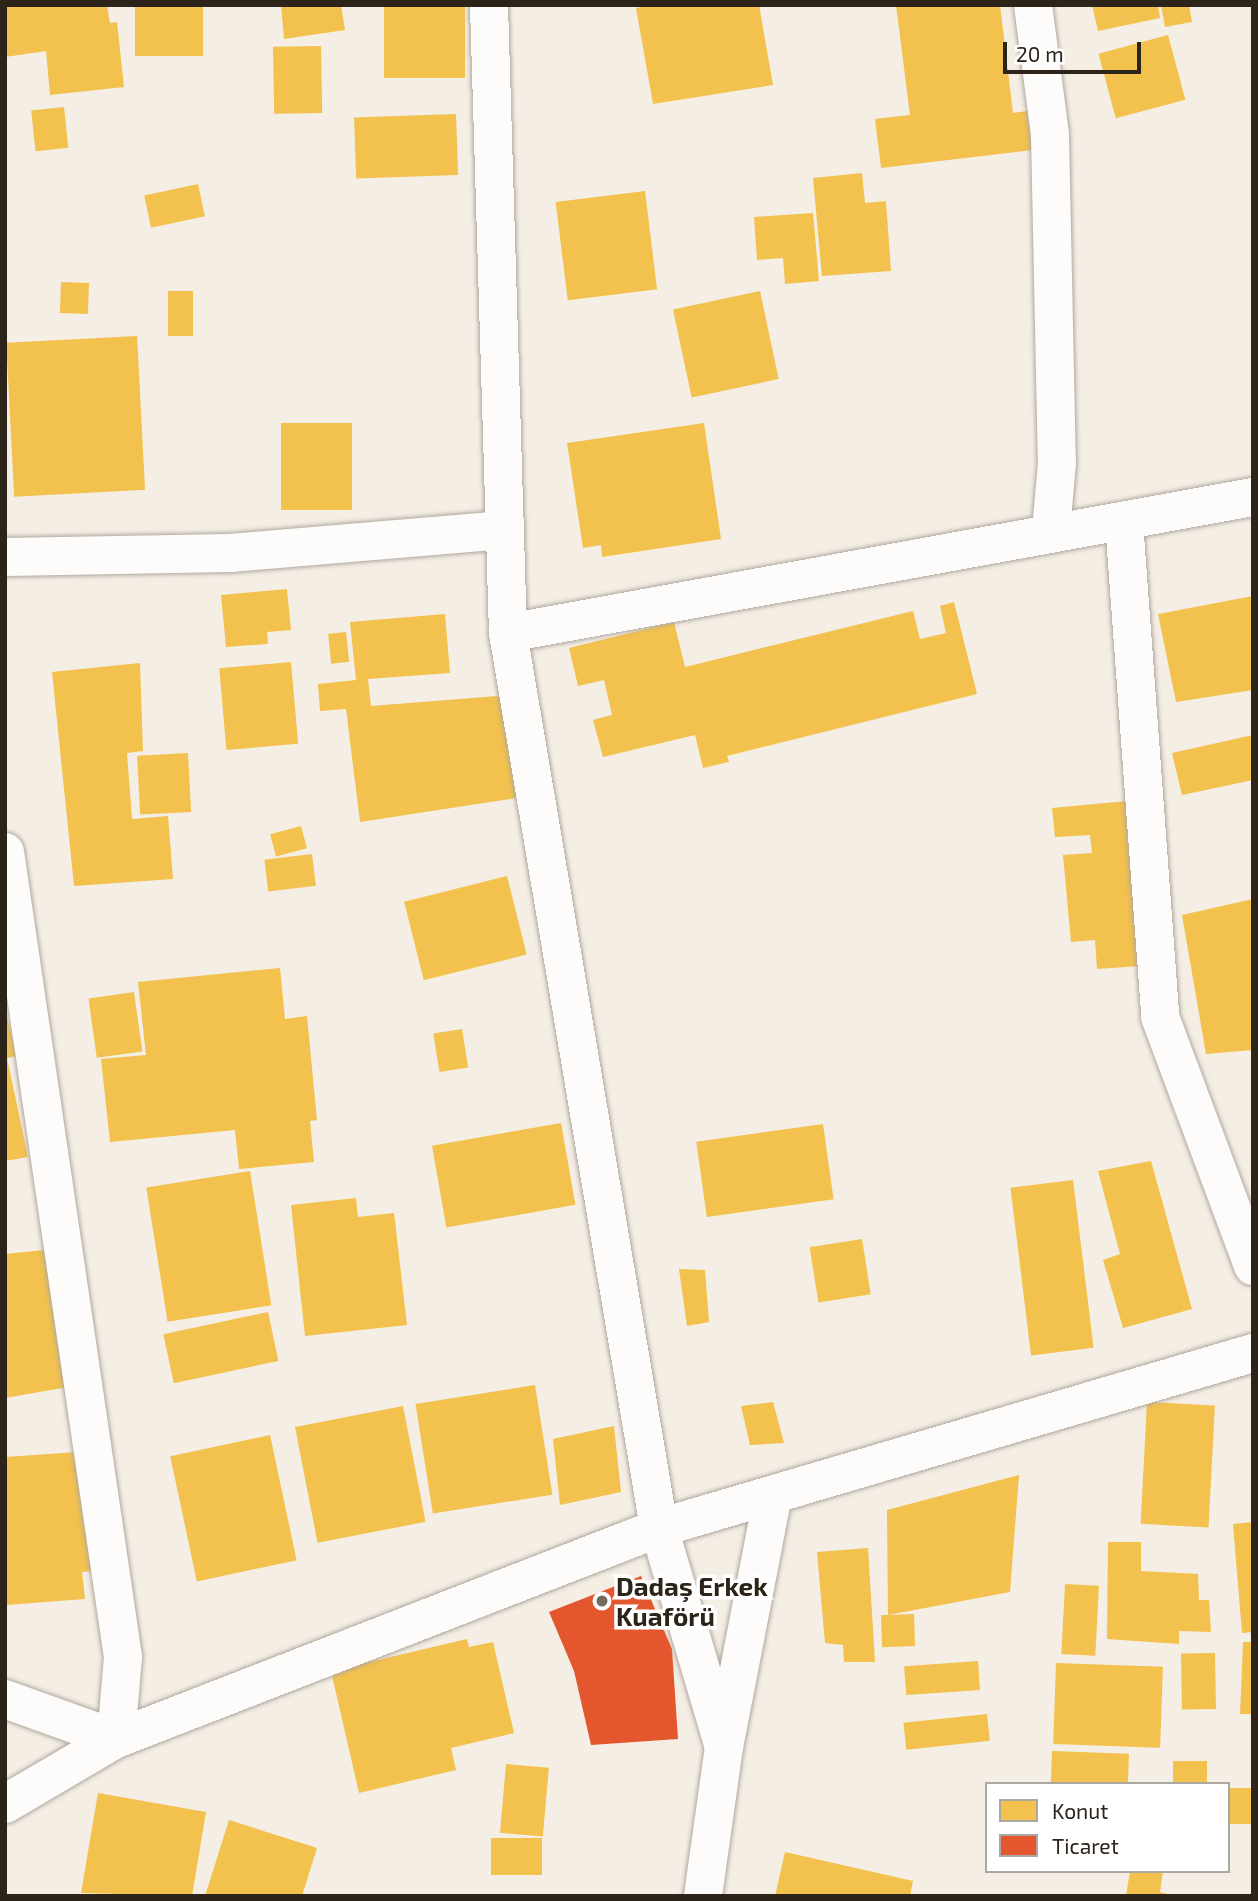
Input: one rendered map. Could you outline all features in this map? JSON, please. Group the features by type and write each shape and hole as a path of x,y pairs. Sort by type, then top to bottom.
{"street":[{"path":"489,5 502,530 508,633 659,1528 724,1747"},
{"path":"1033,5 1050,135 1057,463 1051,530"},
{"path":"508,633 1051,530 1124,522 1253,497"},
{"path":"1124,522 1160,1017 1253,1266"},
{"path":"5,557 230,552 502,530"},
{"path":"5,852 123,1657 116,1739"},
{"path":"5,1804 116,1739 659,1528 772,1499 1253,1353"},
{"path":"703,1896 724,1747 772,1499"},
{"path":"5,1699 116,1739"}],"building: Konut":[{"path":"5,5 107,5 110,23 117,22 124,87 50,95 46,51 5,57"},
{"path":"135,5 203,5 203,56 135,56"},
{"path":"281,5 341,5 345,30 284,39"},
{"path":"384,5 465,5 465,78 384,78"},
{"path":"655,5 759,5 773,85 653,104 636,8"},
{"path":"896,5 1000,5 1013,113 1027,111 1032,150 881,168 875,119 910,115"},
{"path":"1092,5 1158,5 1160,18 1098,31"},
{"path":"1161,5 1189,5 1192,22 1165,27"},
{"path":"1168,35 1185,100 1116,118 1098,54"},
{"path":"321,46 322,113 274,114 273,47"},
{"path":"64,107 68,148 35,151 31,110"},
{"path":"456,114 458,175 356,179 354,118"},
{"path":"862,173 865,203 886,201 891,271 822,276 813,178"},
{"path":"198,184 205,216 151,228 144,195"},
{"path":"645,191 657,289 568,300 556,202"},
{"path":"813,213 819,281 785,284 783,258 757,260 754,217"},
{"path":"61,282 89,283 88,314 60,313"},
{"path":"168,291 193,291 193,336 168,336"},
{"path":"760,291 779,379 692,398 673,310"},
{"path":"137,336 145,490 14,497 6,343"},
{"path":"281,423 352,423 352,510 281,510"},
{"path":"704,423 721,539 602,557 601,545 583,548 567,443"},
{"path":"287,589 291,630 267,632 268,644 226,647 221,595"},
{"path":"1253,596 1253,690 1176,702 1158,614"},
{"path":"954,602 977,694 727,756 729,762 703,768 695,735 603,757 593,720 612,715 604,680 578,686 569,648 674,622 685,667 913,611 920,639 946,633 940,606"},
{"path":"445,614 450,673 368,679 371,706 510,695 523,797 360,822 346,709 320,711 318,684 356,680 350,622"},
{"path":"346,632 349,662 331,664 328,634"},
{"path":"291,662 298,744 226,750 219,668"},
{"path":"140,663 143,751 127,753 132,819 168,816 173,879 74,886 52,672"},
{"path":"1253,735 1253,780 1182,795 1172,753"},
{"path":"188,753 191,812 140,815 137,756"},
{"path":"1127,801 1141,966 1097,969 1095,940 1071,942 1063,855 1092,853 1090,835 1055,837 1052,808"},
{"path":"301,826 307,848 276,856 270,834"},
{"path":"312,854 316,886 268,892 264,860"},
{"path":"507,876 527,955 424,980 404,902"},
{"path":"1253,899 1253,1050 1206,1054 1182,915"},
{"path":"280,968 285,1019 307,1016 317,1120 310,1121 314,1162 239,1169 235,1130 110,1142 101,1059 146,1055 138,982"},
{"path":"134,992 142,1051 97,1058 88,998"},
{"path":"5,1007 16,1056 7,1058 28,1157 5,1161"},
{"path":"462,1029 468,1068 439,1072 433,1034"},
{"path":"561,1123 575,1205 446,1227 432,1146"},
{"path":"823,1124 834,1199 707,1217 696,1142"},
{"path":"1151,1161 1192,1309 1123,1328 1103,1260 1120,1254 1098,1171"},
{"path":"250,1171 271,1305 168,1322 146,1187"},
{"path":"1073,1180 1094,1348 1031,1355 1010,1188"},
{"path":"356,1198 358,1217 394,1213 407,1325 305,1336 291,1205"},
{"path":"862,1239 871,1294 818,1303 810,1247"},
{"path":"44,1250 68,1387 5,1398 5,1254"},
{"path":"679,1269 705,1270 709,1322 687,1326"},
{"path":"268,1312 278,1361 174,1383 163,1334"},
{"path":"535,1385 552,1495 433,1514 415,1404"},
{"path":"773,1402 784,1443 750,1445 741,1406"},
{"path":"1147,1402 1215,1406 1209,1527 1141,1524"},
{"path":"403,1406 426,1522 318,1543 295,1427"},
{"path":"614,1426 621,1492 560,1505 553,1439"},
{"path":"270,1435 297,1560 197,1581 170,1456"},
{"path":"92,1451 102,1570 82,1572 85,1599 6,1605 5,1457"},
{"path":"1019,1475 1010,1592 888,1615 887,1510"},
{"path":"1253,1522 1253,1632 1242,1633 1233,1524"},
{"path":"1108,1542 1141,1542 1141,1571 1198,1574 1199,1600 1209,1600 1211,1632 1179,1631 1179,1644 1107,1639"},
{"path":"868,1548 875,1662 844,1662 843,1645 825,1643 817,1552"},
{"path":"1065,1584 1099,1586 1095,1656 1061,1654"},
{"path":"914,1614 915,1646 882,1647 881,1615"},
{"path":"467,1639 469,1647 493,1642 514,1733 451,1748 456,1770 359,1793 331,1671"},
{"path":"1243,1642 1253,1642 1253,1714 1240,1714"},
{"path":"1215,1653 1216,1709 1182,1710 1181,1654"},
{"path":"978,1661 980,1690 906,1695 904,1666"},
{"path":"1056,1663 1163,1667 1160,1748 1053,1744"},
{"path":"987,1714 990,1741 906,1750 903,1723"},
{"path":"1052,1751 1129,1754 1128,1782 1051,1782"},
{"path":"1173,1761 1207,1761 1207,1782 1173,1782"},
{"path":"506,1764 549,1768 543,1836 500,1833"},
{"path":"1230,1788 1253,1788 1253,1824 1230,1824"},
{"path":"98,1793 206,1812 192,1896 81,1893"},
{"path":"229,1820 317,1848 302,1896 205,1896"},
{"path":"491,1838 542,1838 542,1875 491,1875"},
{"path":"785,1852 913,1881 910,1896 775,1896"},
{"path":"1130,1873 1163,1873 1160,1892 1175,1896 1126,1896"}],"building: Ticaret":[{"path":"641,1576 672,1649 678,1739 591,1745 574,1671 549,1612"}],"place":[{"name":"Dadaş Erkek Kuaförü","path":"602,1601"}]}
